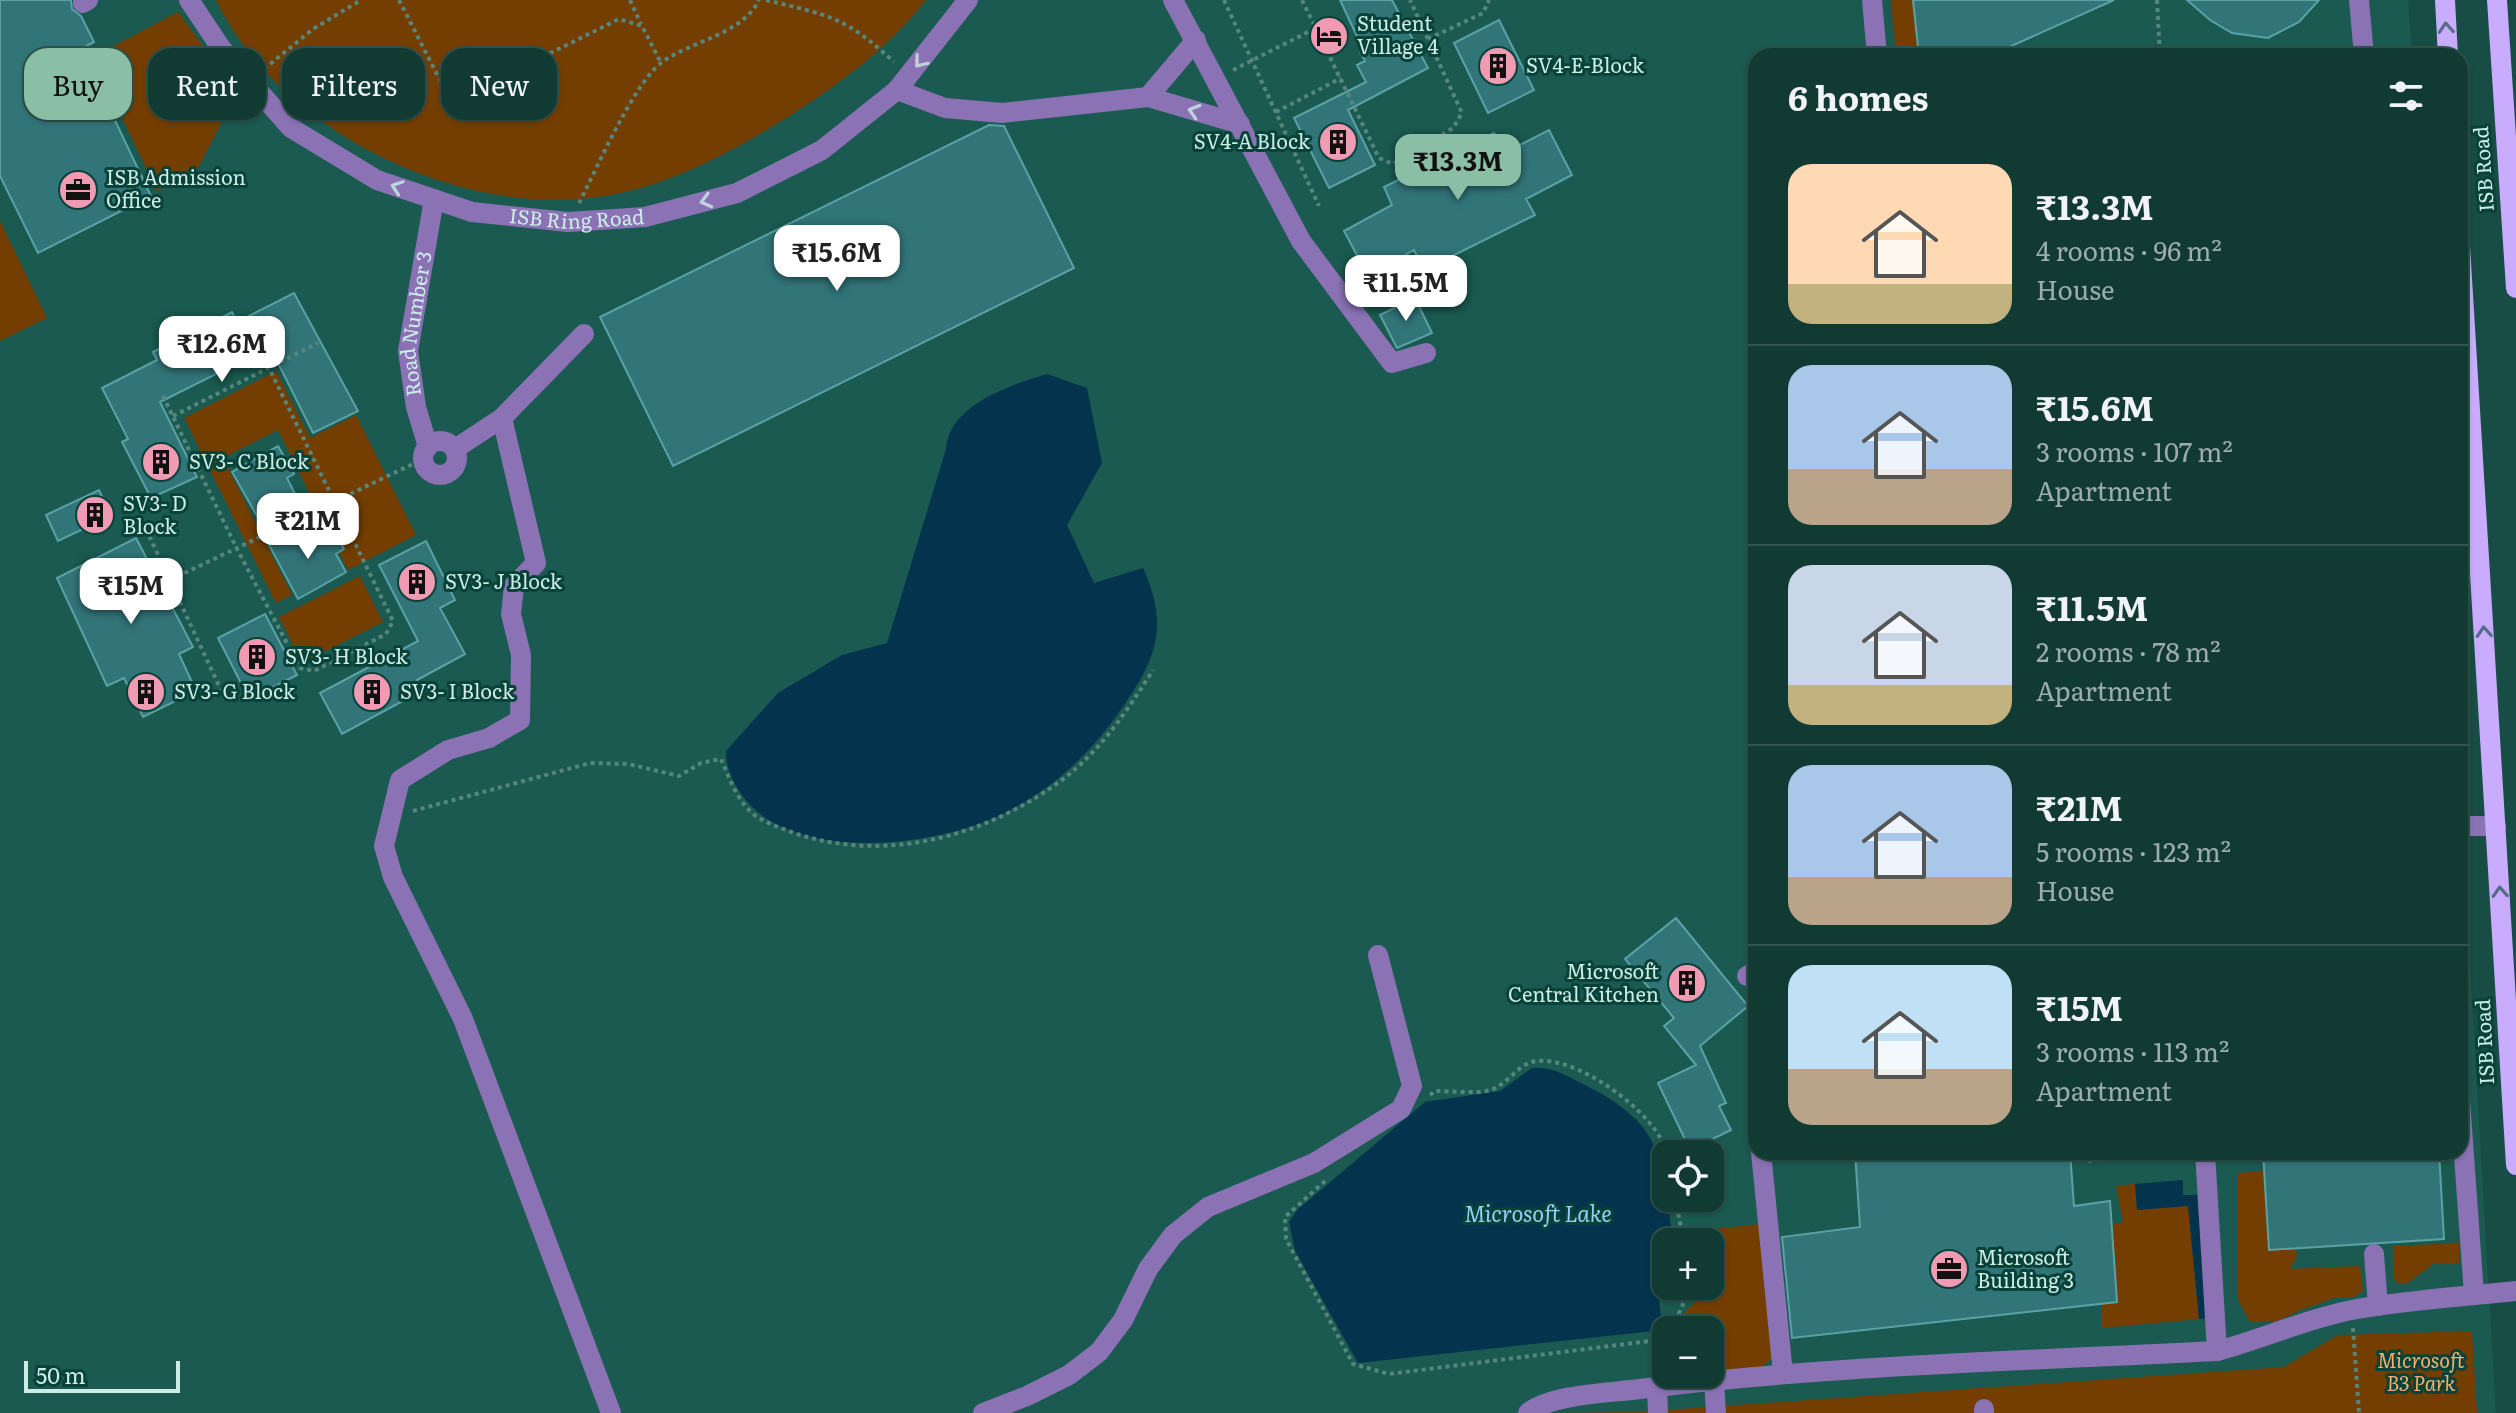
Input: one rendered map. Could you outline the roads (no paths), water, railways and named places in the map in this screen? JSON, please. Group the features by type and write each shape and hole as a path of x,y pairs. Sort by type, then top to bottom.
{"main road":[{"path":"2445,0 2448,48"},
{"name":"ISB Road","path":"2497,0 2516,288"},
{"name":"ISB Road","path":"2468,375 2516,1165"}],"lane":[{"name":"ISB Ring Road","path":"189,0 221,48 291,128 377,180 472,212 568,222 645,217 737,193 822,150 903,83 968,0"},
{"path":"1173,0 1301,241 1392,363 1426,353"},
{"path":"1872,0 1876,48"},
{"path":"2359,0 2363,48"},
{"path":"1148,97 1196,40"},
{"path":"903,83 945,108 1002,113 1047,111 1148,97 1240,124"},
{"name":"Road Number 3","path":"426,453 408,351 434,199"},
{"path":"455,449 502,418 584,334"},
{"path":"502,418 536,563 514,586 511,614 521,655 520,720 489,738 448,750 400,780 388,817 384,846 393,877 463,1019 611,1413"},
{"path":"445,442 455,449 457,463 448,473 434,474 426,453 445,442"},
{"path":"2468,826 2496,826"},
{"path":"983,1413 1055,1382 1099,1352 1123,1320 1148,1269 1173,1235 1208,1207 1314,1163 1401,1109 1412,1086 1393,1002 1378,955"},
{"path":"1762,1160 1783,1374"},
{"path":"2205,1160 2217,1351"},
{"path":"2464,1160 2474,1295"},
{"path":"2374,1254 2378,1306"},
{"path":"1724,1380 1783,1374 2217,1351 2263,1339 2300,1323 2351,1310 2516,1291"},
{"path":"1528,1413 1549,1403 1588,1405 1653,1388"},
{"path":"1657,1388 1658,1413"},
{"path":"1714,1388 1716,1413"}],"water":[{"path":"1047,374 1087,388 1102,463 1067,525 1094,583 1143,568 1156,607 1157,625 1151,657 1134,690 1094,744 1061,776 1024,803 982,823 924,838 855,843 790,831 763,816 735,785 728,769 726,751 778,693 842,655 887,643 950,434 958,420 984,399"},
{"name":"Microsoft Lake","path":"1532,1068 1559,1072 1612,1100 1646,1131 1652,1142 1652,1212 1669,1212 1672,1228 1652,1228 1652,1300 1660,1300 1661,1316 1652,1316 1652,1331 1358,1363 1295,1251 1289,1222 1297,1210 1425,1102 1500,1091"},
{"path":"2183,1180 2183,1195 2197,1195 2208,1318 2199,1319 2188,1206 2137,1210 2135,1184"}],"place":[{"name":"Student Village 4","path":"1329,36"},
{"name":"SV4-E-Block","path":"1498,66"},
{"name":"SV4-A Block","path":"1338,142"},
{"name":"ISB Admission Office","path":"78,190"},
{"name":"SV3- C Block","path":"161,462"},
{"name":"SV3- D Block","path":"95,515"},
{"name":"SV3- J Block","path":"417,582"},
{"name":"SV3- H Block","path":"257,657"},
{"name":"SV3- G Block","path":"146,692"},
{"name":"SV3- I Block","path":"372,692"},
{"name":"Microsoft Central Kitchen","path":"1687,983"},
{"name":"Microsoft Building 3","path":"1949,1269"}],"park label":[{"name":"Microsoft B3 Park","path":"2421,1372"}]}
